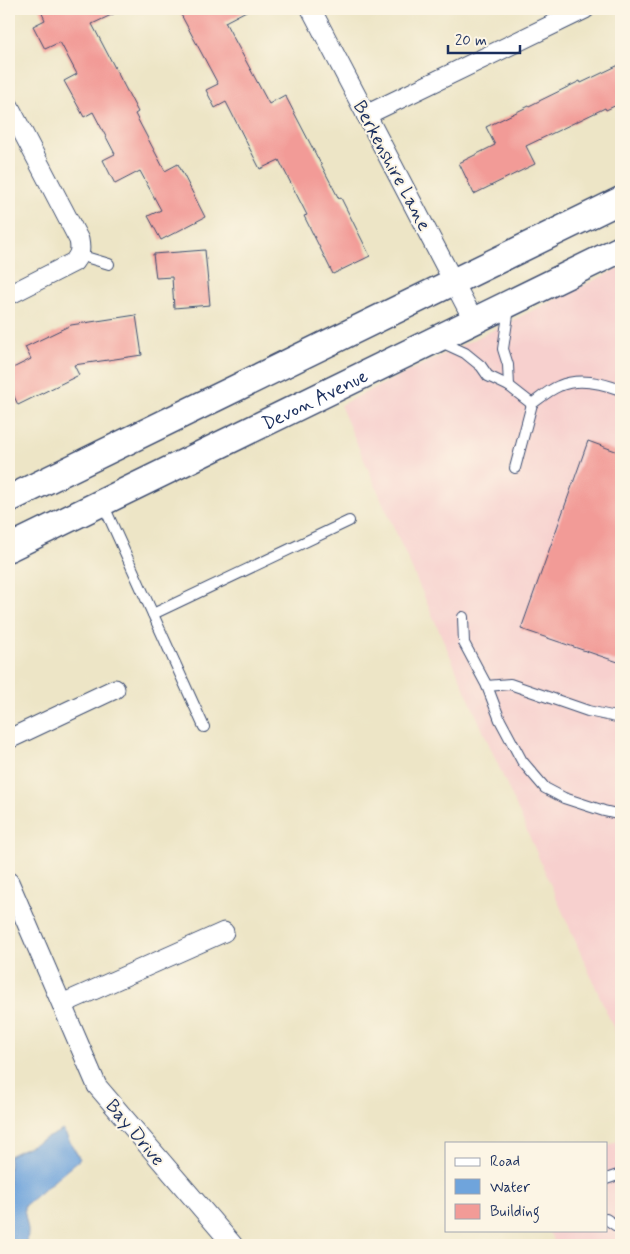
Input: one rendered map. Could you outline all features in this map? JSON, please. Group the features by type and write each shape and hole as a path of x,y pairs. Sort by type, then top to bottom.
{"main road":[{"path":"9,499 621,200"},
{"name":"Devon Avenue","path":"9,548 621,249"}],"street":[{"name":"Berkenshire Lane","path":"311,9 474,321"},
{"path":"366,115 585,9"},
{"path":"9,106 79,240 81,248 80,255 74,262 9,295"},
{"path":"9,738 115,689"},
{"name":"Bay Drive","path":"9,882 97,1086 233,1245"},
{"path":"62,1004 224,932"}],"lane":[{"path":"80,255 109,264"},
{"path":"509,304 503,349 508,365 509,386"},
{"path":"436,340 465,353 481,366 488,376 509,386 532,404"},
{"path":"515,468 532,404 559,386 582,382 604,384 621,390"},
{"path":"102,503 204,727"},
{"path":"153,614 349,521"},
{"path":"463,617 464,643 487,686 500,720 522,761 545,788 564,798 621,815"},
{"path":"487,686 510,684 588,711 621,718"},
{"path":"608,1178 621,1174"},
{"path":"608,1220 621,1229"}],"shaded area":[{"path":"621,267 621,1045 340,405"},
{"path":"621,1139 621,1245 556,1245 549,1232 608,1232 608,1146"}],"water":[{"path":"63,1130 80,1159 24,1206 28,1231 27,1240 24,1245 9,1245 9,1156"}],"building":[{"path":"40,9 124,9 92,24 138,112 135,114 165,171 178,164 205,217 161,240 148,216 161,210 140,171 115,184 103,160 115,154 93,112 84,117 64,81 77,74 60,42 45,49 33,26 45,20"},
{"path":"178,9 250,9 225,22 269,104 285,95 370,256 333,274 304,216 307,215 279,160 260,169 226,102 215,108 206,90 218,84"},
{"path":"621,64 621,103 606,110 605,108 526,146 535,164 474,194 459,163 495,145 486,127 580,81 581,83"},
{"path":"205,250 210,305 174,308 172,277 156,278 153,254"},
{"path":"136,315 142,355 74,365 79,375 18,405 9,385 9,370 31,359 25,347 71,325"},
{"path":"588,441 621,453 621,663 521,629"}]}
